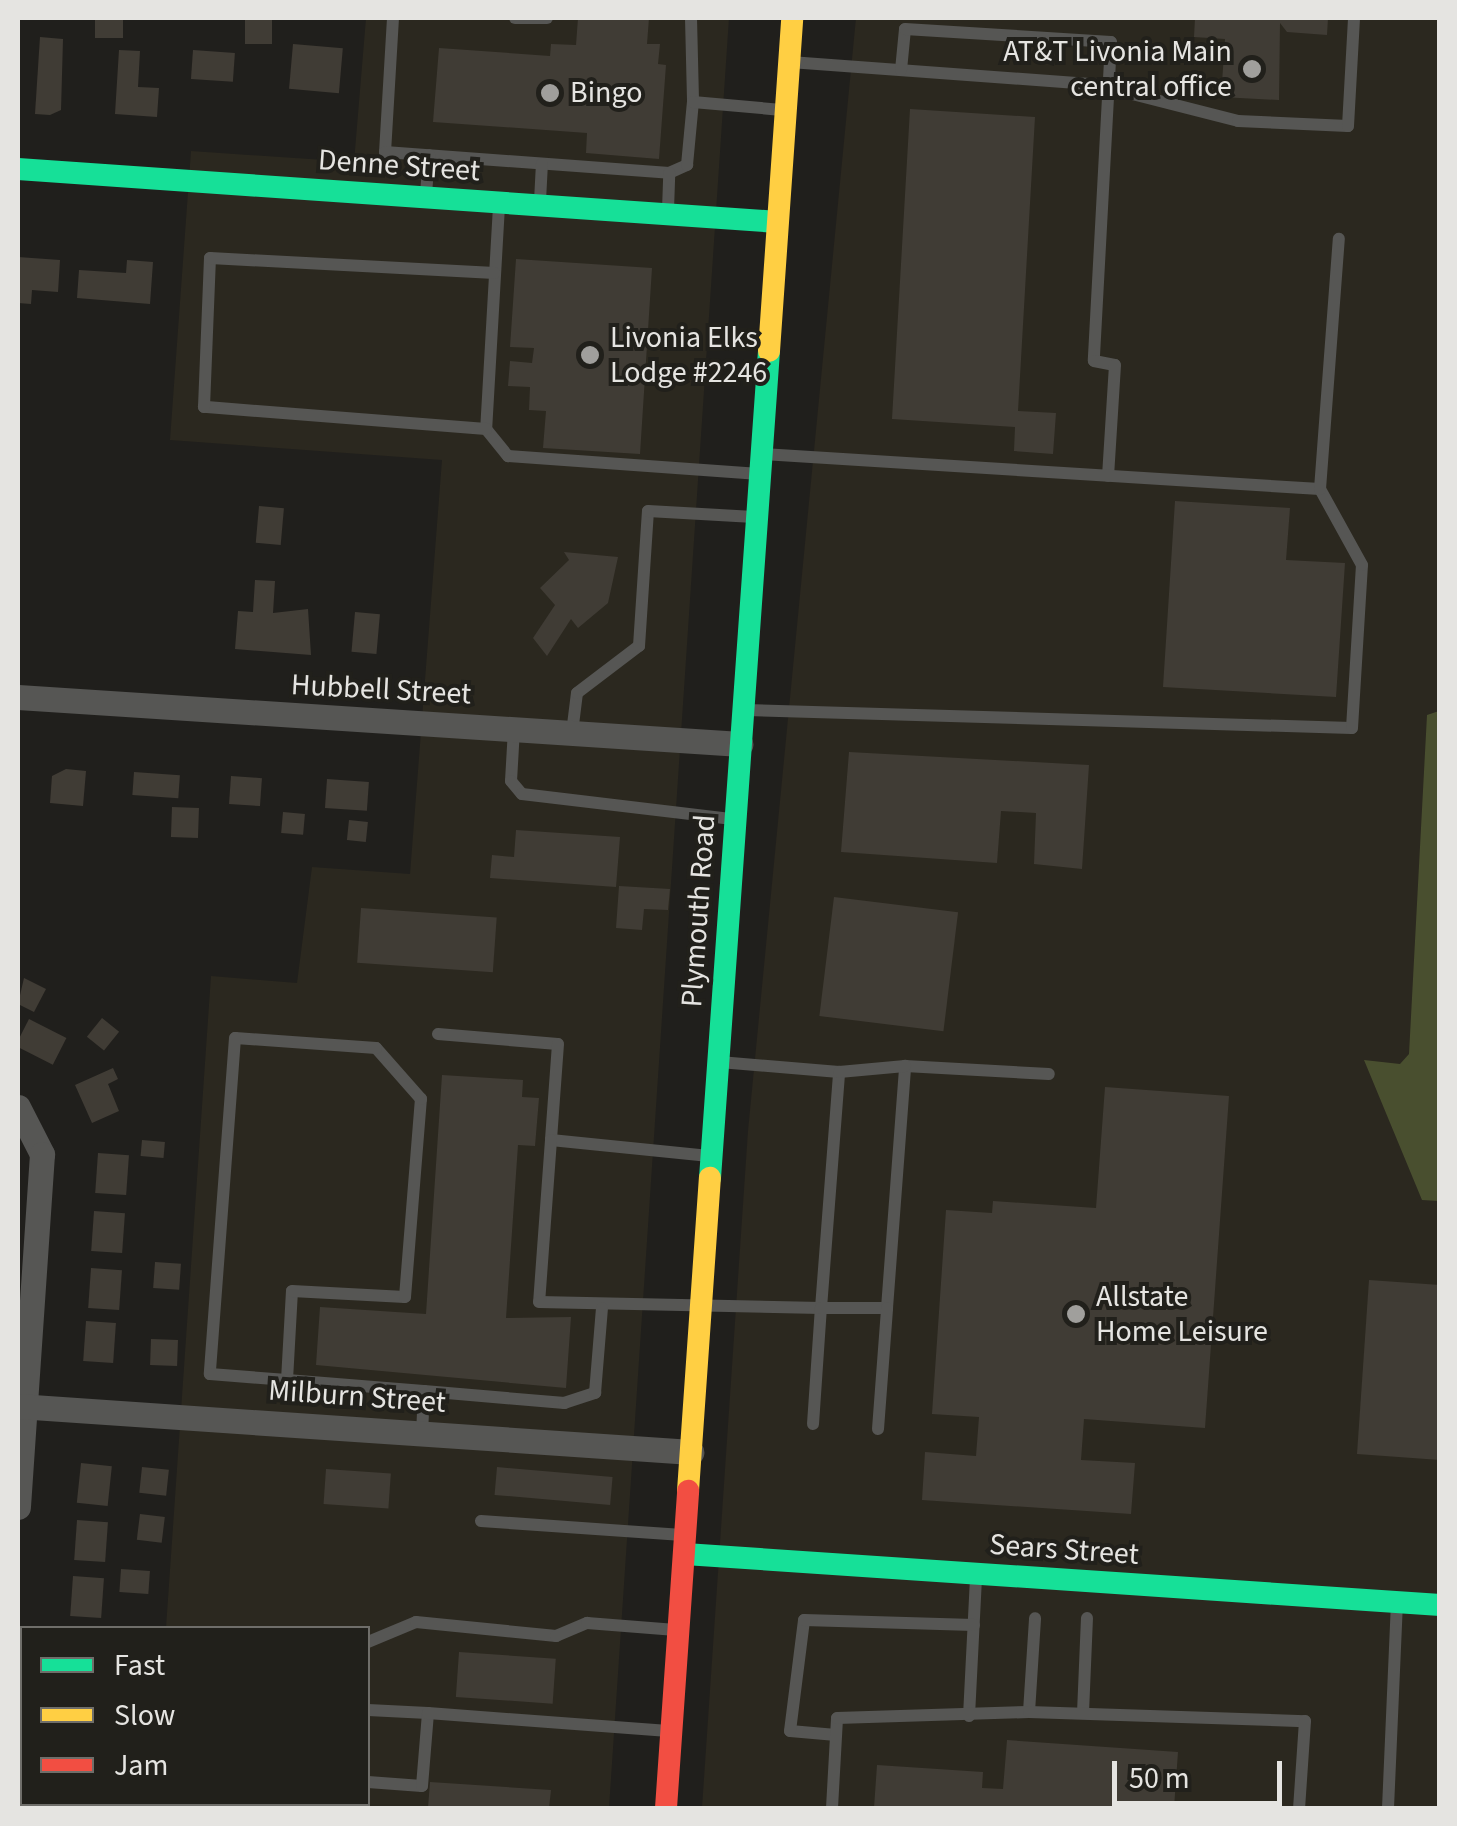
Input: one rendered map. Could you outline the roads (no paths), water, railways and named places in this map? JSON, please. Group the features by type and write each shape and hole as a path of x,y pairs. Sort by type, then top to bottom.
{"main road":[{"name":"Plymouth Road","path":"666,1808 792,18"},
{"name":"Denne Street","path":"18,169 777,222"},
{"name":"Sears Street","path":"685,1545 976,1574 1440,1606"}],"street":[{"name":"Hubbell Street","path":"18,698 740,744"},
{"path":"18,1507 21,1407 42,1154 20,1110"},
{"name":"Milburn Street","path":"21,1407 691,1452"}],"lane":[{"path":"394,18 385,152 669,173 687,166 693,102 691,18"},
{"path":"515,18 547,18"},
{"path":"788,62 1110,86 1238,121 1348,126 1354,18"},
{"path":"902,70 905,29 1111,42 1094,362 1116,364 1108,476"},
{"path":"693,102 785,110"},
{"path":"426,198 429,155"},
{"path":"539,206 542,164"},
{"path":"668,214 669,173"},
{"path":"500,204 486,429 508,456 1108,476 1320,490"},
{"path":"742,710 1352,728 1362,565 1320,490 1339,239"},
{"path":"486,429 204,407 210,258 495,273"},
{"path":"572,733 577,693 639,646 648,511 756,517"},
{"path":"514,729 511,781 522,794 735,819"},
{"path":"438,1034 558,1044 538,1302 602,1308 887,1308"},
{"path":"287,1380 292,1291 405,1297 421,1100 376,1048 234,1038 210,1374 424,1391 585,1399 595,1393 602,1308"},
{"path":"718,1062 839,1072 905,1066 1049,1074"},
{"path":"878,1429 905,1066"},
{"path":"813,1424 839,1072"},
{"path":"552,1140 712,1156"},
{"path":"422,1434 424,1391"},
{"path":"481,1522 685,1545"},
{"path":"969,1716 976,1574"},
{"path":"1388,1808 1397,1603"},
{"path":"1029,1712 1035,1618"},
{"path":"1083,1713 1087,1618"},
{"path":"836,1735 790,1732 804,1620 974,1625"},
{"path":"370,1641 416,1622 556,1636 587,1622 679,1630"},
{"path":"370,1710 672,1731"},
{"path":"832,1808 837,1718 1029,1712 1305,1721 1300,1808"},
{"path":"370,1782 422,1786 428,1713"}],"place":[{"name":"AT&T Livonia Main central office","path":"1252,69"},
{"name":"Bingo","path":"550,93"},
{"name":"Livonia Elks Lodge #2246","path":"590,355"},
{"name":"Allstate Home Leisure","path":"1076,1314"}]}
